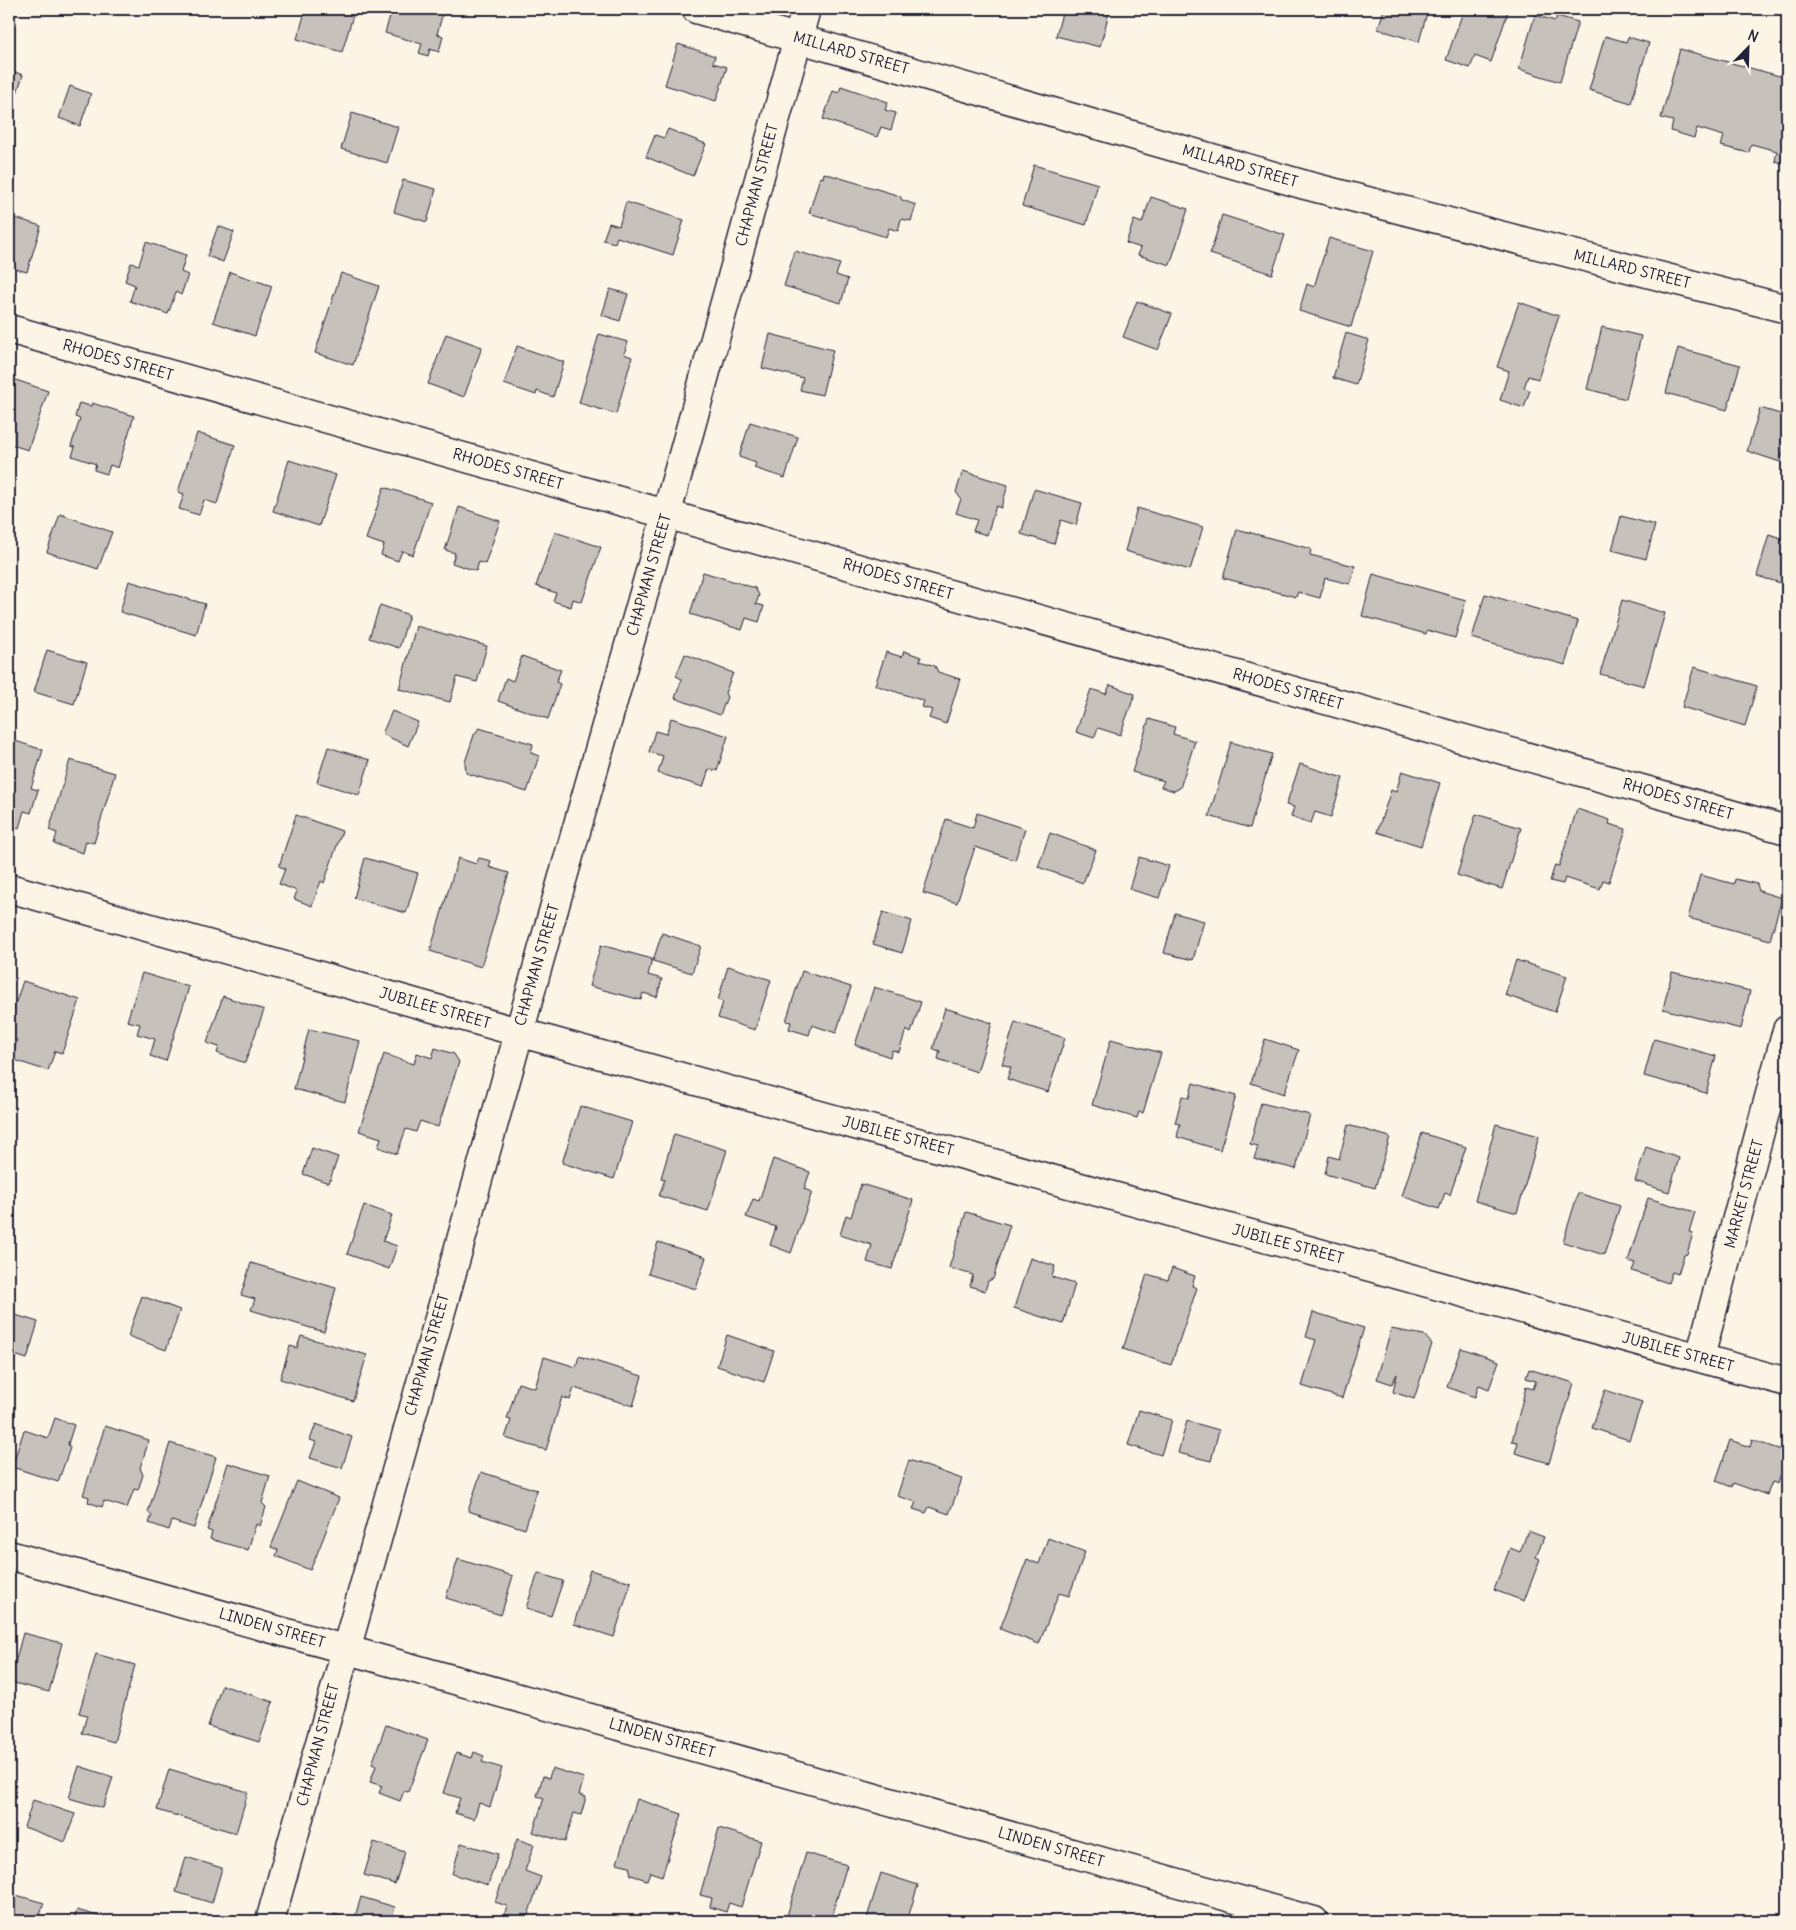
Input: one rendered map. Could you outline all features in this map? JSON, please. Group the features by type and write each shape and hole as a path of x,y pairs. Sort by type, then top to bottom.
{"street":[{"name":"MILLARD STREET","path":"696,9 1305,185 1787,309"},
{"name":"CHAPMAN STREET","path":"270,1921 518,1032 666,514 806,9"},
{"name":"RHODES STREET","path":"9,329 1787,830"},
{"name":"JUBILEE STREET","path":"9,888 518,1032 1787,1382"},
{"name":"MARKET STREET","path":"1700,1357 1787,1030"},
{"name":"LINDEN STREET","path":"9,1555 1314,1921"}],"building":[{"path":"306,9 355,9 342,52 297,39"},
{"path":"392,9 444,9 437,34 443,36 439,52 430,49 428,56 419,53 422,44 385,33"},
{"path":"1063,9 1110,9 1100,47 1056,36"},
{"path":"1384,9 1428,9 1419,42 1378,29"},
{"path":"1464,9 1509,9 1491,62 1475,56 1470,68 1446,60"},
{"path":"1535,15 1555,21 1557,16 1578,22 1560,82 1519,69"},
{"path":"1605,36 1626,42 1628,37 1649,43 1631,103 1589,90"},
{"path":"678,44 715,56 713,63 727,67 716,101 665,85"},
{"path":"1680,49 1787,78 1787,164 1775,161 1777,151 1751,144 1749,153 1721,146 1724,136 1697,128 1694,138 1671,131 1673,121 1661,118"},
{"path":"9,70 23,75 12,108 9,107"},
{"path":"70,86 91,94 80,126 59,118"},
{"path":"841,86 888,102 885,110 896,113 891,130 881,127 877,137 823,119 833,91 839,93"},
{"path":"352,113 398,127 387,163 341,149"},
{"path":"668,129 706,144 693,176 646,157 655,135 664,138"},
{"path":"1034,165 1098,184 1086,225 1022,206"},
{"path":"824,173 900,196 902,200 916,205 911,221 901,219 898,231 889,228 886,237 809,213 820,177 823,178"},
{"path":"403,180 436,189 427,222 394,212"},
{"path":"1151,197 1188,209 1170,265 1138,255 1141,248 1126,243 1134,220 1142,223"},
{"path":"626,202 684,220 673,255 617,237 615,243 603,240 609,223 619,226"},
{"path":"1222,215 1285,235 1272,274 1210,254"},
{"path":"9,216 41,226 27,272 9,267"},
{"path":"218,226 234,232 223,262 207,256"},
{"path":"1329,238 1373,251 1351,327 1299,311 1307,284 1314,287"},
{"path":"146,242 186,255 181,272 188,275 181,295 176,292 168,314 130,301 135,285 125,281 131,263 139,265"},
{"path":"795,251 840,264 836,275 848,279 841,303 784,286"},
{"path":"230,272 272,286 255,336 213,322"},
{"path":"341,273 379,286 353,365 315,353"},
{"path":"610,289 628,294 620,321 602,315"},
{"path":"1137,301 1172,314 1158,350 1123,337"},
{"path":"1519,302 1559,316 1538,379 1528,376 1524,388 1530,390 1524,408 1500,400 1509,371 1497,367"},
{"path":"1602,327 1641,336 1626,399 1587,389"},
{"path":"1346,333 1369,340 1356,385 1333,378"},
{"path":"446,334 482,347 464,397 428,384"},
{"path":"599,334 628,342 624,354 632,357 616,414 579,403"},
{"path":"770,334 833,350 822,395 800,390 803,378 762,368"},
{"path":"517,346 564,362 553,397 537,391 536,395 504,384"},
{"path":"1678,348 1740,365 1727,410 1666,393"},
{"path":"10,378 48,391 28,450 9,444"},
{"path":"79,403 91,406 92,403 134,416 118,468 110,465 107,474 94,470 96,464 72,456 75,447 71,446 80,419 75,417"},
{"path":"1760,408 1787,416 1787,451 1784,450 1780,462 1747,451"},
{"path":"750,422 798,437 785,478 754,468 756,463 739,457"},
{"path":"197,433 235,445 217,504 204,500 199,515 179,509 184,494 178,492"},
{"path":"289,460 336,475 319,526 273,511"},
{"path":"963,471 1008,485 1001,508 996,506 987,535 973,531 977,520 956,513 961,499 956,492"},
{"path":"384,487 431,502 413,555 402,551 398,561 381,555 384,545 366,539"},
{"path":"1034,489 1082,503 1076,525 1061,520 1054,544 1021,534"},
{"path":"459,507 500,521 485,564 479,562 476,571 452,563 455,553 445,550"},
{"path":"1137,508 1203,527 1190,570 1125,551"},
{"path":"60,514 112,532 98,569 47,552"},
{"path":"1621,516 1655,525 1646,559 1612,550"},
{"path":"1237,529 1311,549 1310,555 1355,566 1350,584 1325,578 1320,598 1298,592 1296,597 1223,578"},
{"path":"555,532 601,547 582,602 573,599 571,607 553,601 556,593 536,586"},
{"path":"1769,534 1787,540 1787,585 1757,576"},
{"path":"703,572 755,588 759,595 756,604 764,606 759,622 746,618 742,630 690,614"},
{"path":"1373,574 1466,600 1455,638 1427,630 1426,634 1362,616"},
{"path":"129,581 205,604 196,635 120,612"},
{"path":"1485,594 1578,621 1565,665 1472,638"},
{"path":"1622,600 1665,613 1644,686 1600,674"},
{"path":"380,605 409,615 399,648 369,638"},
{"path":"416,626 487,646 477,682 457,677 450,702 399,689"},
{"path":"47,650 87,662 74,704 34,692"},
{"path":"904,651 921,657 920,661 935,666 938,672 960,679 946,724 929,718 932,710 922,707 924,701 875,685 886,652 902,657"},
{"path":"685,654 733,673 725,693 727,697 720,715 675,698 682,679 676,676"},
{"path":"522,656 561,670 556,682 560,684 548,719 498,701 506,678 513,681"},
{"path":"1694,667 1757,686 1745,726 1682,707"},
{"path":"1110,685 1135,694 1120,735 1098,728 1094,738 1076,732 1091,689 1106,694"},
{"path":"392,711 418,722 408,746 382,734"},
{"path":"671,718 728,736 717,771 709,769 703,787 658,773 663,756 649,752 655,731 666,734"},
{"path":"1149,719 1175,727 1173,734 1195,741 1180,788 1174,791 1161,787 1164,781 1132,772"},
{"path":"479,728 533,744 531,753 539,756 527,792 466,773 465,762 474,735"},
{"path":"9,739 43,750 31,788 38,790 31,813 24,811 19,828 9,825"},
{"path":"1231,742 1272,754 1250,828 1209,816"},
{"path":"328,747 370,760 359,795 317,782"},
{"path":"70,760 115,773 94,843 86,841 83,853 54,844 57,833 49,830"},
{"path":"1300,764 1343,778 1331,817 1315,812 1311,823 1291,817 1294,807 1286,805"},
{"path":"1402,771 1440,783 1421,846 1377,832 1391,790 1396,792"},
{"path":"1577,809 1610,820 1609,824 1626,829 1609,882 1603,880 1600,889 1565,878 1563,884 1550,881 1555,865 1559,866"},
{"path":"977,813 1025,829 1015,860 975,847 957,903 923,893 946,819 973,828"},
{"path":"1476,814 1521,828 1502,889 1457,875"},
{"path":"296,815 342,831 324,883 321,881 312,906 294,899 297,891 279,884 285,869 279,866"},
{"path":"1050,833 1096,850 1083,883 1038,867"},
{"path":"1139,857 1169,866 1159,898 1129,889"},
{"path":"365,858 418,873 406,913 354,898"},
{"path":"458,858 476,864 479,858 491,861 489,867 509,873 481,967 430,951"},
{"path":"1700,875 1734,884 1735,879 1757,884 1759,891 1782,898 1770,940 1688,918"},
{"path":"883,912 912,921 902,953 873,944"},
{"path":"1175,913 1204,921 1193,960 1164,953"},
{"path":"662,933 701,946 692,973 653,961"},
{"path":"601,945 652,959 648,975 662,979 657,997 643,993 641,1000 589,986"},
{"path":"1516,960 1567,976 1555,1012 1505,995"},
{"path":"728,966 771,980 755,1030 718,1018 723,1002 718,1000"},
{"path":"802,971 851,987 836,1033 812,1025 809,1035 789,1029 791,1022 786,1021"},
{"path":"1672,972 1750,991 1741,1029 1663,1009"},
{"path":"142,973 189,987 166,1061 150,1056 155,1039 137,1034 140,1024 127,1021"},
{"path":"23,981 80,1000 62,1053 55,1051 48,1071 11,1059 17,1040 9,1037 9,1023"},
{"path":"874,987 921,1002 911,1033 906,1030 899,1052 892,1050 890,1057 855,1045"},
{"path":"223,996 264,1010 245,1063 217,1053 219,1047 207,1043"},
{"path":"945,1008 992,1023 977,1072 938,1059 940,1051 933,1049"},
{"path":"1015,1022 1065,1038 1048,1092 1007,1079 1011,1067 1002,1064"},
{"path":"309,1029 360,1041 345,1102 294,1089"},
{"path":"1111,1039 1161,1053 1143,1113 1139,1112 1137,1118 1092,1105"},
{"path":"1265,1039 1299,1050 1284,1094 1251,1083"},
{"path":"1654,1039 1716,1056 1706,1093 1644,1076"},
{"path":"435,1048 454,1054 459,1062 438,1127 420,1121 416,1132 406,1129 397,1154 378,1147 381,1138 359,1131 384,1054 414,1064 417,1053 432,1058"},
{"path":"1193,1083 1236,1096 1220,1150 1177,1137 1180,1124 1175,1123 1182,1096 1189,1098"},
{"path":"1261,1103 1310,1115 1296,1169 1254,1159 1258,1146 1250,1144"},
{"path":"580,1106 632,1122 614,1179 562,1163"},
{"path":"1496,1124 1539,1136 1517,1213 1475,1201"},
{"path":"1348,1125 1390,1137 1375,1188 1325,1174 1329,1156 1339,1159"},
{"path":"1422,1133 1466,1147 1450,1195 1445,1193 1439,1209 1402,1196"},
{"path":"674,1134 727,1150 708,1211 659,1196 665,1179 661,1178"},
{"path":"1646,1147 1679,1158 1669,1192 1635,1181"},
{"path":"312,1148 338,1157 329,1183 303,1174"},
{"path":"773,1159 810,1172 804,1189 812,1192 791,1253 770,1245 776,1227 746,1217 753,1199 759,1201"},
{"path":"861,1184 913,1200 892,1269 867,1262 872,1245 840,1235 846,1215 851,1217"},
{"path":"1578,1193 1620,1206 1604,1255 1563,1242"},
{"path":"1648,1198 1695,1212 1689,1232 1693,1233 1687,1254 1684,1255 1678,1274 1672,1272 1668,1283 1632,1271 1635,1263 1628,1261"},
{"path":"364,1205 392,1215 383,1241 397,1246 389,1269 347,1254"},
{"path":"966,1212 1010,1225 993,1279 988,1281 985,1291 970,1286 973,1275 949,1268"},
{"path":"658,1242 706,1257 696,1289 648,1274"},
{"path":"1030,1258 1055,1266 1052,1277 1075,1284 1063,1324 1014,1308"},
{"path":"251,1263 336,1288 324,1332 251,1310 255,1299 241,1295"},
{"path":"1172,1268 1195,1276 1192,1286 1197,1288 1171,1365 1123,1349 1147,1274 1168,1280"},
{"path":"142,1296 180,1310 166,1350 128,1336"},
{"path":"1313,1312 1364,1328 1342,1398 1302,1386 1316,1340 1306,1337"},
{"path":"9,1313 38,1322 27,1359 9,1353"},
{"path":"1391,1329 1424,1335 1432,1344 1414,1399 1393,1392 1397,1374 1392,1384 1377,1379"},
{"path":"727,1335 774,1351 764,1382 717,1366"},
{"path":"301,1336 367,1355 353,1401 280,1379 290,1346 297,1348"},
{"path":"1461,1348 1499,1361 1489,1389 1479,1385 1475,1397 1447,1387"},
{"path":"579,1356 642,1376 633,1406 574,1388 570,1400 562,1397 546,1450 505,1438 511,1420 507,1419 518,1383 535,1388 544,1357 576,1367"},
{"path":"1529,1369 1574,1383 1549,1463 1515,1453 1518,1442 1512,1441 1526,1387 1533,1389 1536,1381 1526,1378"},
{"path":"1605,1390 1642,1402 1629,1440 1592,1428"},
{"path":"1139,1410 1172,1420 1161,1455 1128,1445"},
{"path":"55,1418 74,1425 68,1444 70,1448 58,1482 12,1467 24,1430 48,1438"},
{"path":"1187,1421 1219,1430 1211,1461 1178,1453"},
{"path":"316,1424 352,1437 342,1468 310,1458 316,1442 310,1440"},
{"path":"105,1426 149,1440 140,1468 143,1475 138,1490 134,1489 127,1508 104,1501 102,1507 88,1502 89,1497 83,1495"},
{"path":"1730,1440 1750,1447 1752,1440 1787,1452 1778,1484 1772,1482 1767,1495 1733,1483 1732,1487 1716,1481"},
{"path":"170,1443 216,1457 194,1528 172,1521 169,1530 149,1523 152,1515 148,1512"},
{"path":"909,1460 962,1479 949,1514 929,1507 926,1513 913,1509 916,1502 897,1496"},
{"path":"228,1463 270,1476 262,1503 266,1507 260,1526 256,1524 248,1550 210,1539 212,1532 207,1530"},
{"path":"481,1472 537,1490 525,1529 468,1511"},
{"path":"297,1481 339,1498 310,1570 276,1556 278,1550 271,1547"},
{"path":"1528,1531 1544,1537 1536,1557 1540,1559 1524,1601 1494,1590 1510,1548 1520,1552"},
{"path":"1048,1538 1085,1552 1069,1596 1059,1593 1039,1644 1000,1629 1027,1559 1039,1564"},
{"path":"458,1559 513,1576 501,1615 446,1598"},
{"path":"590,1570 631,1582 614,1637 574,1624"},
{"path":"538,1573 563,1581 551,1616 526,1608"},
{"path":"23,1633 62,1643 49,1692 10,1682"},
{"path":"96,1654 135,1665 114,1742 82,1733 87,1715 79,1713"},
{"path":"222,1685 273,1702 259,1742 208,1726"},
{"path":"386,1725 428,1740 408,1792 404,1791 400,1801 379,1793 382,1786 370,1782 376,1766 372,1764"},
{"path":"474,1752 484,1756 482,1762 502,1768 490,1807 479,1803 474,1819 455,1813 460,1798 443,1793 456,1753 472,1758"},
{"path":"79,1766 113,1777 103,1808 69,1798"},
{"path":"552,1768 584,1778 579,1795 586,1797 581,1815 574,1813 565,1842 533,1832 544,1798 537,1796 543,1776 549,1778"},
{"path":"169,1769 248,1792 236,1833 157,1810"},
{"path":"637,1799 682,1814 662,1876 650,1872 647,1880 631,1875 629,1866 617,1863"},
{"path":"33,1800 75,1814 65,1842 24,1827"},
{"path":"719,1828 761,1841 741,1907 729,1903 726,1912 710,1907 712,1898 700,1895"},
{"path":"517,1839 534,1845 525,1871 541,1877 526,1921 503,1919 507,1906 495,1902"},
{"path":"374,1842 405,1852 395,1884 364,1875"},
{"path":"461,1843 498,1854 488,1885 452,1874"},
{"path":"806,1853 847,1865 830,1921 791,1921 786,1919"},
{"path":"186,1857 222,1868 212,1903 176,1892"},
{"path":"881,1873 918,1885 907,1921 866,1921"},
{"path":"9,1893 44,1903 38,1921 9,1921"},
{"path":"361,1897 395,1907 391,1921 332,1921 334,1914 354,1920"},
{"path":"77,1910 115,1921 74,1921"}]}
